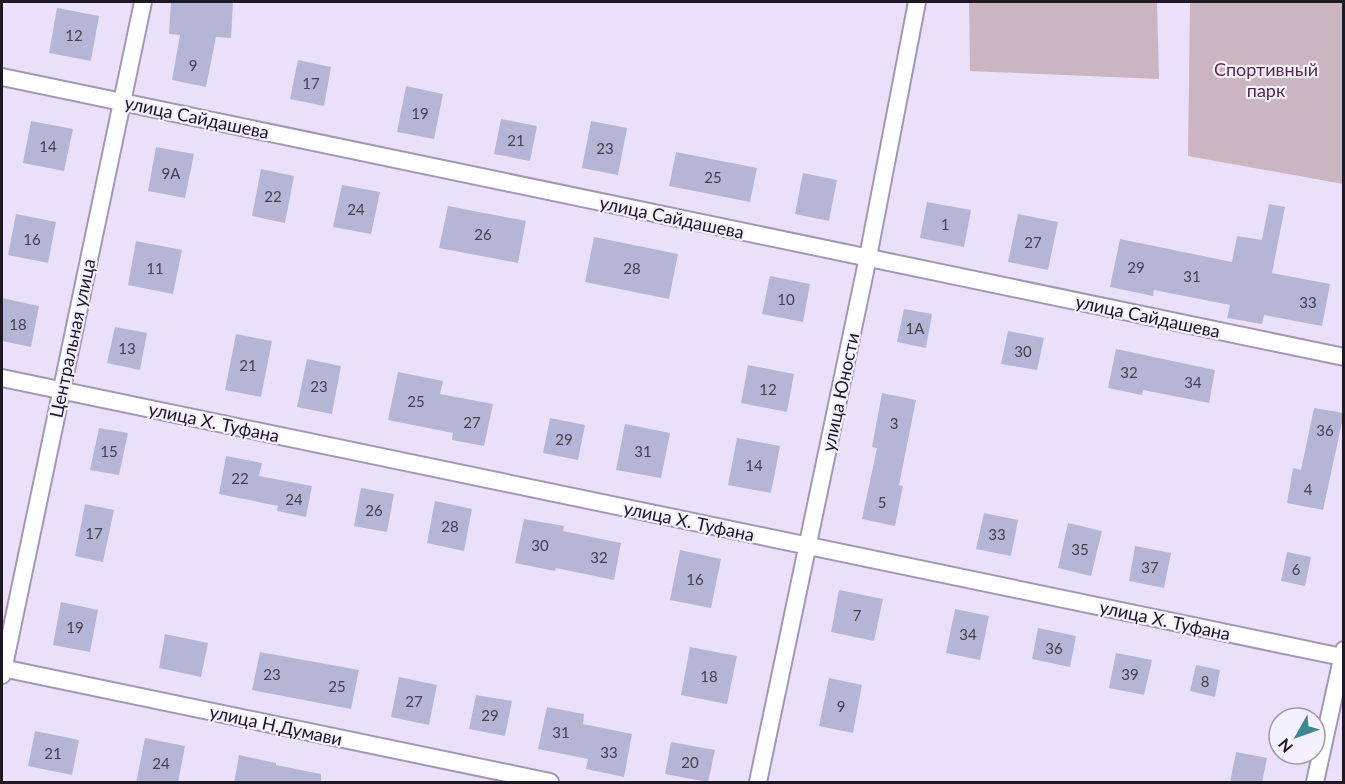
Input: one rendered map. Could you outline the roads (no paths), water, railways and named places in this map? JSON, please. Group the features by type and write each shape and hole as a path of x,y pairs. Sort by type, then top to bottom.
{"street":[{"name":"Центральная улица","path":"2,671 143,2"},
{"name":"улица Юности","path":"758,783 868,258 917,2"},
{"name":"улица Сайдашева","path":"2,77 1344,357"},
{"name":"улица Х. Туфана","path":"2,378 807,546 1343,653"},
{"path":"1314,783 1343,653"},
{"name":"улица Н.Думави","path":"2,671 550,783"}],"park label":[{"name":"Спортивный парк","path":"1266,79"}]}
